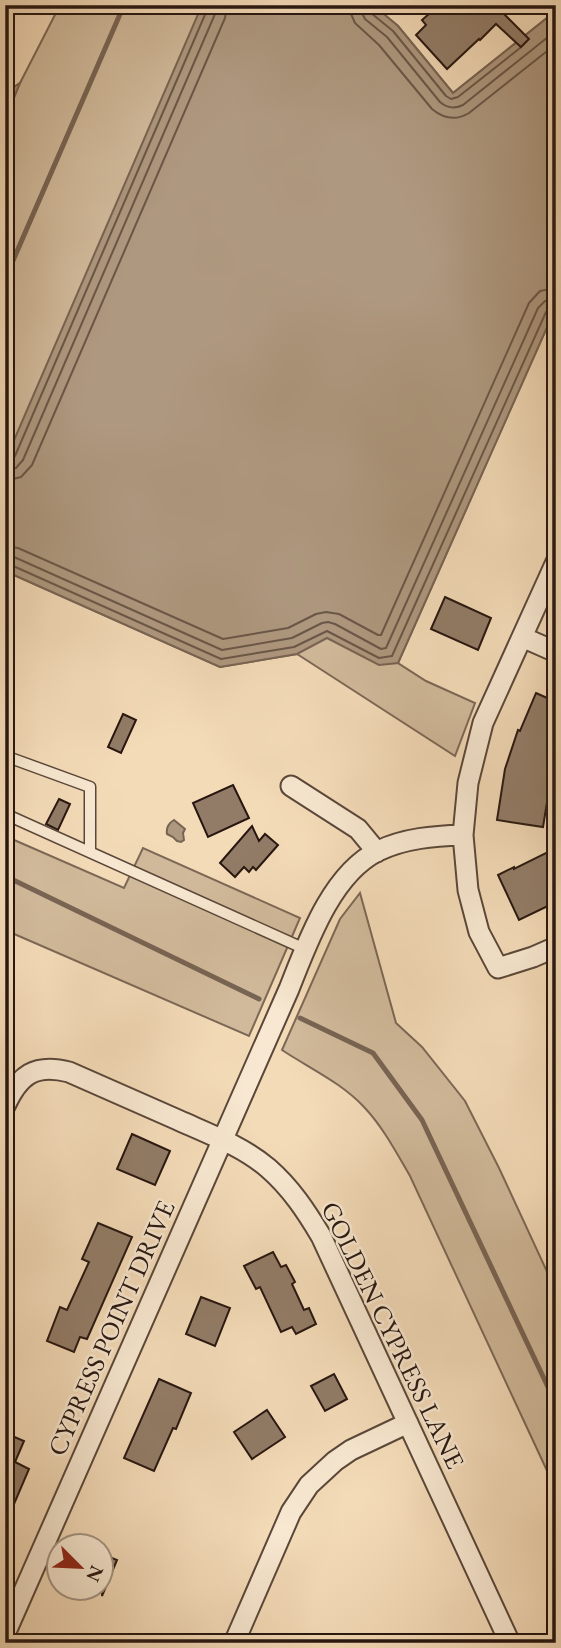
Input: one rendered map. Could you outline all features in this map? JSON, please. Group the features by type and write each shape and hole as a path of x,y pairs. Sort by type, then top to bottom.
{"street":[{"path":"556,562 483,723 468,783 463,835 468,890 476,922 498,968 556,947"},
{"path":"522,637 556,652"},
{"path":"291,786 358,830 377,852"},
{"name":"CYPRESS POINT DRIVE","path":"5,1634 305,950 332,895 354,868 377,852 411,839 463,835"},
{"name":"GOLDEN CYPRESS LANE","path":"5,1106 19,1082 31,1072 44,1068 69,1072 248,1153 267,1167 298,1199 321,1236 510,1643"},
{"path":"234,1643 291,1513 309,1485 351,1450 408,1423"}],"lane":[{"path":"5,756 90,788 90,852"},
{"path":"5,814 305,950"}],"shaded area":[{"path":"60,5 373,5 398,26 453,93 547,18 556,22 556,307 398,663 426,681 475,703 455,756 297,654 220,667 5,571 5,94 20,83"},
{"path":"5,836 124,888 143,848 300,918 249,1036 5,930"},
{"path":"360,893 396,1023 422,1047 465,1101 556,1291 556,1490 410,1176 389,1140 355,1098 282,1050 340,919"}],"water":[{"path":"202,5 373,5 398,26 453,93 547,18 556,22 556,307 398,663 379,665 327,638 297,654 220,667 5,571 5,461"},
{"path":"20,83 5,120 5,93"},
{"path":"174,820 185,829 184,840 181,842 167,834 168,826"}],"building":[{"path":"439,5 495,5 529,39 521,47 496,24 447,69 416,35 426,25 422,20"},
{"path":"445,597 491,618 478,650 431,629"},
{"path":"536,693 556,702 556,753 550,770 556,772 556,785 550,784 543,827 497,820 505,769 518,730 520,731"},
{"path":"123,714 136,720 121,753 108,747"},
{"path":"233,785 249,818 208,837 193,803"},
{"path":"59,799 70,804 58,830 46,824"},
{"path":"252,826 259,841 265,834 278,845 256,870 253,867 249,872 244,867 235,877 220,863"},
{"path":"556,848 556,902 519,920 498,875"},
{"path":"132,1134 170,1151 155,1185 117,1169"},
{"path":"98,1223 132,1237 87,1339 80,1337 74,1352 47,1341 60,1307 67,1310 89,1262 82,1259"},
{"path":"273,1252 281,1267 286,1265 304,1310 309,1308 316,1324 296,1334 292,1327 281,1332 260,1287 256,1289 244,1266"},
{"path":"201,1297 230,1308 215,1346 186,1334"},
{"path":"334,1374 347,1399 325,1411 311,1386"},
{"path":"159,1379 191,1393 154,1471 124,1458"},
{"path":"267,1410 285,1437 252,1459 234,1432"},
{"path":"5,1433 24,1441 15,1462 29,1469 5,1525"}],"waterway":[{"path":"5,279 124,5"},
{"path":"5,876 259,999"},
{"path":"300,1018 373,1053 422,1120 556,1404"}]}
